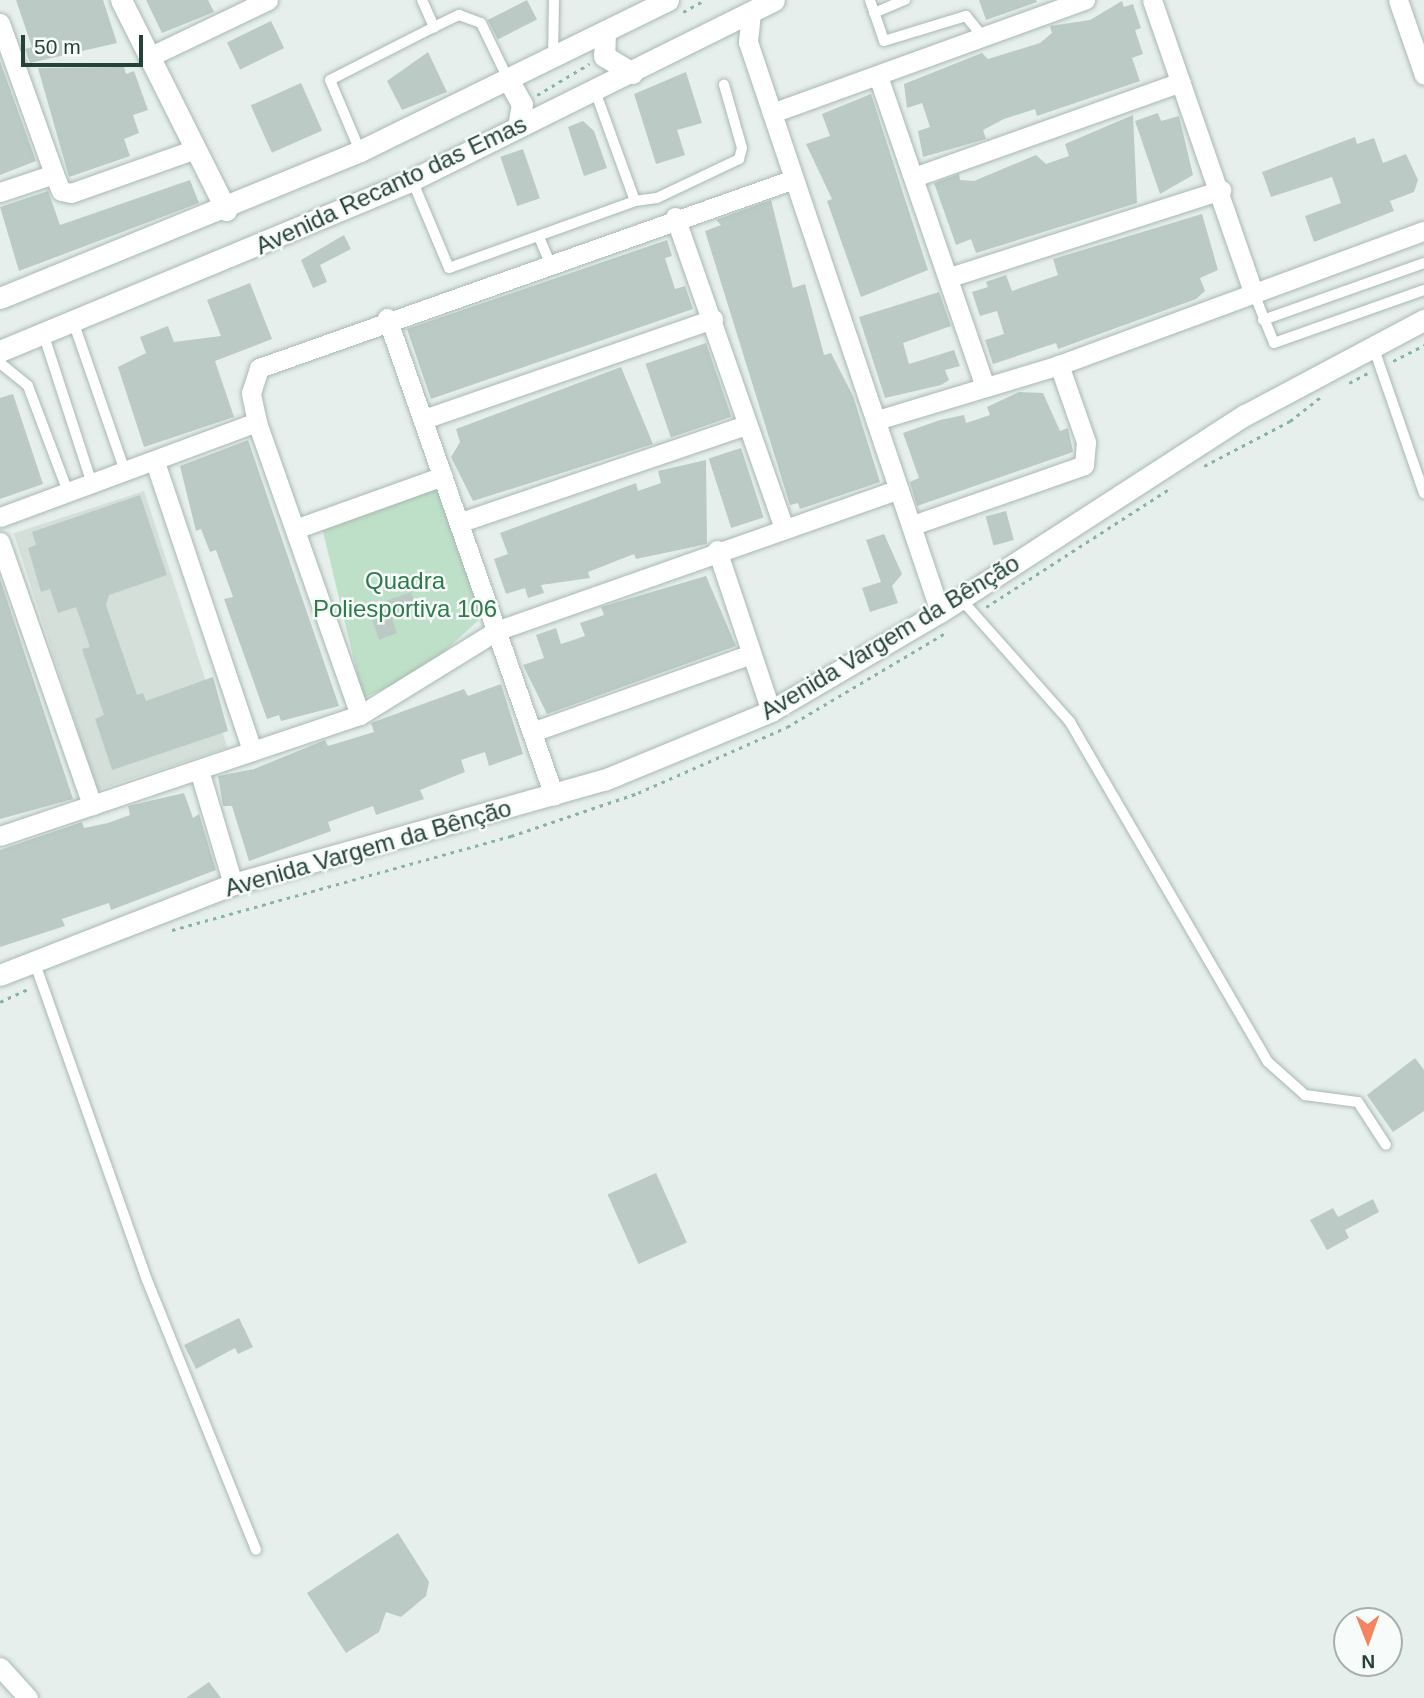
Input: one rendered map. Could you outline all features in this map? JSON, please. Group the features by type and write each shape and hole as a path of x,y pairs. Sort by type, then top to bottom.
{"street":[{"path":"121,0 226,211"},
{"name":"Avenida Recanto das Emas","path":"0,298 226,211 509,82 668,0"},
{"name":"Avenida Recanto das Emas","path":"0,351 74,324 412,180 725,28 774,0"},
{"path":"772,113 1085,0"},
{"path":"1152,0 1221,190 1253,291"},
{"path":"1398,0 1423,68"},
{"path":"149,57 258,2"},
{"path":"751,13 748,42 913,525 940,612"},
{"path":"0,23 61,191 71,193 195,149"},
{"path":"725,28 748,42"},
{"path":"605,33 610,65 632,73"},
{"path":"878,76 918,176 985,387"},
{"path":"509,82 522,104 518,127"},
{"path":"918,176 1181,82"},
{"path":"0,192 54,174"},
{"path":"360,715 257,422 251,393 259,368 387,318 675,217 794,179"},
{"path":"950,277 1221,190"},
{"path":"675,217 784,528"},
{"path":"877,419 1059,365 1253,291 1424,231"},
{"path":"387,318 461,522 554,796"},
{"path":"424,419 713,320"},
{"name":"Avenida Vargem da Bênção","path":"0,975 33,959 233,884 554,796 771,711 940,612 1245,415 1424,320"},
{"path":"913,525 1084,466 1086,442 1059,365"},
{"path":"0,517 155,462 257,422"},
{"path":"461,522 747,425"},
{"path":"155,462 252,751"},
{"path":"295,529 443,476"},
{"path":"0,836 360,715 496,631 718,550 899,489"},
{"path":"0,542 92,805"},
{"path":"718,550 771,711"},
{"path":"532,732 751,654"},
{"path":"199,770 233,884"},
{"path":"0,1667 29,1698"}],"lane":[{"path":"422,0 435,27"},
{"path":"554,0 554,59"},
{"path":"870,0 884,41 966,16 983,37"},
{"path":"874,13 905,0"},
{"path":"360,151 330,80 459,15 481,23 509,82"},
{"path":"412,180 449,268 635,201 657,198 739,159 742,148 724,85"},
{"path":"595,91 635,201"},
{"path":"539,237 549,261"},
{"path":"1263,320 1424,263"},
{"path":"1253,291 1263,320 1277,343 1424,289"},
{"path":"74,324 126,472"},
{"path":"44,336 92,484"},
{"path":"1373,346 1424,493"},
{"path":"0,363 14,372 38,409 68,492"},
{"path":"0,376 14,372"},
{"path":"960,598 1070,722 1268,1062 1305,1094 1358,1102 1387,1145"},
{"path":"33,959 147,1280 256,1550"}],"shaded area":[{"path":"144,491 227,748 97,790 14,533"}],"green space":[{"name":"Quadra Poliesportiva 106","path":"439,485 482,617 422,672 363,698 322,527"}],"building":[{"path":"16,0 103,0 117,43 30,63 25,49 32,47"},
{"path":"146,0 208,0 214,12 162,33"},
{"path":"527,0 537,20 498,40 488,20"},
{"path":"979,0 1036,0 1037,2 986,20"},
{"path":"1122,1 1124,7 1133,4 1141,28 1135,30 1143,54 1132,58 1140,81 1037,116 1035,109 1004,119 983,130 986,139 923,157 918,131 930,127 922,103 907,108 904,84 982,53 988,59 1040,43 1052,33 1050,26 1090,20"},
{"path":"271,21 284,48 240,69 227,42"},
{"path":"428,52 447,92 402,110 387,81"},
{"path":"0,61 36,161 0,175"},
{"path":"124,67 126,74 134,71 148,110 133,115 139,133 124,139 130,156 69,177 38,68"},
{"path":"686,72 702,123 677,130 685,155 656,164 634,94"},
{"path":"301,83 322,131 272,153 251,105"},
{"path":"871,94 928,270 861,297 827,201 832,199 806,144 830,136 822,114"},
{"path":"1158,113 1161,121 1179,116 1193,175 1160,194 1135,121"},
{"path":"1133,115 1137,203 976,253 971,239 956,245 934,183 959,174 960,180 974,181 1036,155 1046,164 1069,156 1065,144"},
{"path":"583,121 594,131 607,168 584,176 568,127"},
{"path":"1355,137 1357,144 1374,138 1383,163 1406,154 1418,180 1414,192 1390,201 1394,211 1314,242 1305,216 1341,203 1332,177 1271,197 1262,172"},
{"path":"523,149 540,198 517,206 500,157"},
{"path":"190,180 199,203 19,271 0,207 48,191 60,225"},
{"path":"771,200 793,288 805,284 824,355 831,353 853,396 880,482 800,509 798,503 790,505 705,231 721,225 716,220"},
{"path":"1202,214 1218,270 1200,278 1205,291 1196,299 1058,349 1056,343 993,364 985,340 1004,334 997,311 980,316 972,292 988,287 986,282 1006,275 1012,291 1058,275 1053,259"},
{"path":"344,235 351,249 320,265 327,282 313,288 301,260"},
{"path":"667,240 672,256 665,258 675,289 685,286 693,309 431,399 407,329"},
{"path":"250,283 272,339 215,361 234,417 144,447 118,367 146,353 140,337 168,326 174,342 221,336 207,300"},
{"path":"939,292 951,326 903,343 909,364 954,350 960,366 945,370 949,380 941,385 885,398 859,317"},
{"path":"706,343 731,417 671,438 645,364"},
{"path":"621,367 653,444 473,501 451,457 460,442 456,429"},
{"path":"1019,392 1043,393 1060,431 1068,428 1073,452 917,506 910,482 919,478 903,433 964,415 966,423 990,415 987,407"},
{"path":"13,394 43,484 0,499 0,398"},
{"path":"248,440 339,706 281,721 279,715 267,719 224,599 233,597 216,550 210,552 201,529 196,531 180,466"},
{"path":"741,448 764,517 731,528 709,459"},
{"path":"706,460 707,544 636,559 634,554 588,572 590,578 541,585 544,593 528,598 525,588 506,594 494,559 508,554 500,533 636,483 638,491 661,483 658,471"},
{"path":"140,495 167,575 109,595 106,605 137,695 143,693 146,701 213,677 228,731 112,770 95,719 104,715 82,649 90,647 76,607 58,613 50,589 41,592 28,548 36,545 32,532"},
{"path":"1006,511 1014,540 993,545 986,516"},
{"path":"884,534 902,574 892,586 898,603 870,612 862,588 881,582 866,540"},
{"path":"706,576 736,646 547,714 523,665 544,658 536,635 556,628 561,644 585,636 580,623 604,615 601,607"},
{"path":"0,579 73,799 0,819"},
{"path":"411,592 418,610 392,619 397,633 379,640 368,607"},
{"path":"501,684 523,754 489,766 485,752 461,760 465,772 420,790 424,799 376,815 373,806 328,822 331,831 249,861 232,806 223,806 218,776 254,769 325,740 328,746 374,732 371,723 464,689 468,696"},
{"path":"184,793 193,818 199,814 216,870 111,910 109,903 62,919 65,926 0,947 0,850 82,822 84,828 108,823 130,815 128,806"},
{"path":"1415,1058 1424,1070 1424,1111 1393,1132 1367,1095"},
{"path":"656,1173 687,1242 638,1264 608,1195"},
{"path":"1373,1199 1379,1212 1345,1230 1349,1238 1327,1250 1310,1220 1333,1208 1338,1217"},
{"path":"239,1318 253,1347 238,1354 235,1348 196,1369 184,1345"},
{"path":"398,1533 429,1582 426,1596 401,1617 386,1612 379,1632 346,1653 307,1593"},
{"path":"209,1682 221,1698 186,1698"}]}
